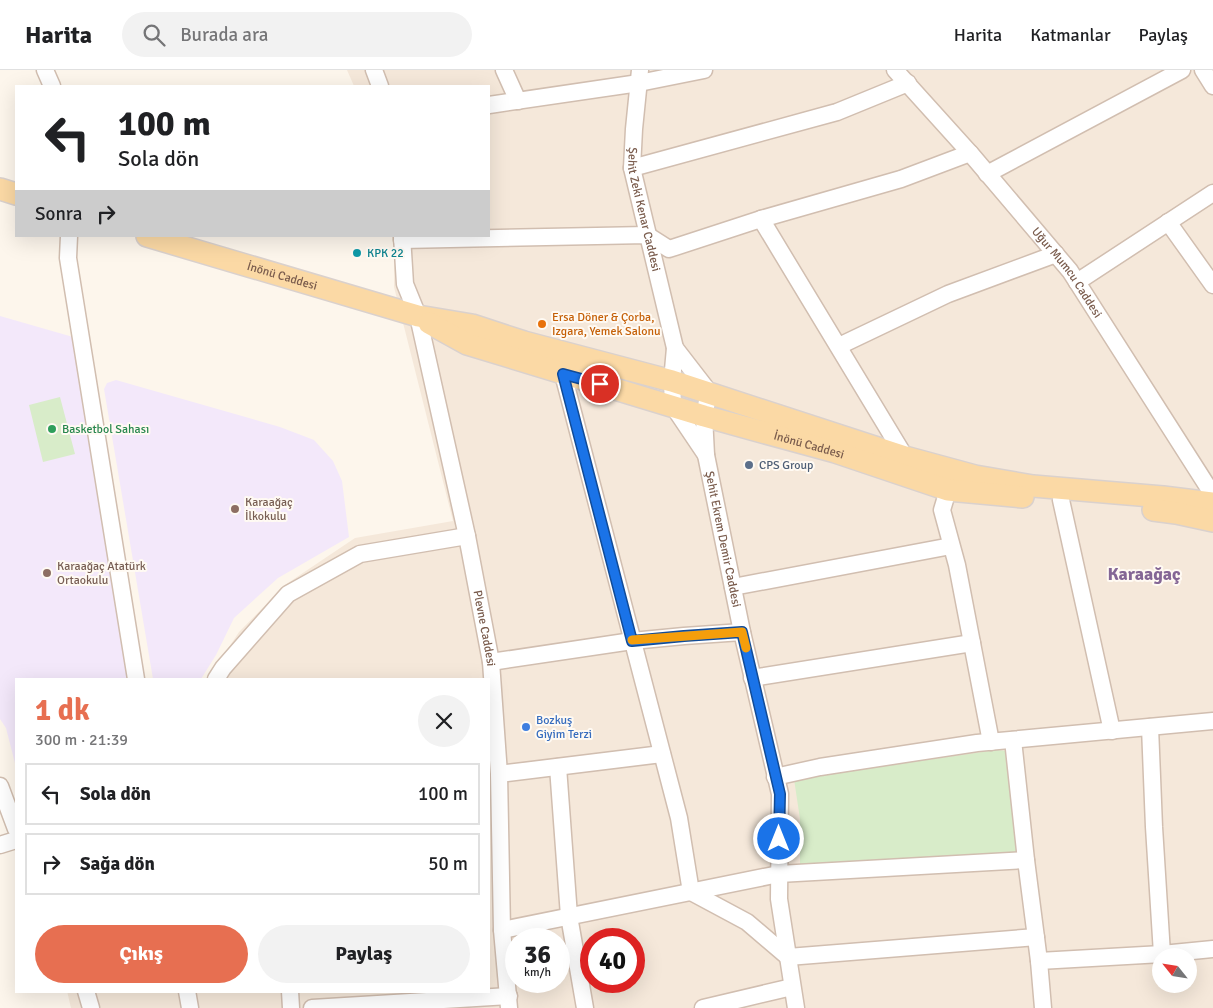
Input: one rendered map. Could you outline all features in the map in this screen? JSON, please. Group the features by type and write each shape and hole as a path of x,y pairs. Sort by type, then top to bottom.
{"main road":[{"path":"0,189 15,194"},
{"name":"İnönü Caddesi","path":"150,237 418,316 472,325 524,342 672,381 905,457 975,476 1032,486 1213,503"},
{"name":"İnönü Caddesi","path":"418,316 467,344 704,416 836,452 948,490 1093,502 1176,513 1213,521"}],"street":[{"path":"46,70 52,85"},
{"path":"374,70 380,85"},
{"path":"504,70 518,101"},
{"path":"490,105 639,77 704,70"},
{"name":"Uğur Mumcu Caddesi","path":"895,70 970,153 1056,254 1077,282 1213,494"},
{"path":"987,174 1182,70"},
{"path":"1203,70 1213,86"},
{"name":"Şehit Zeki Kenar Caddesi","path":"639,77 632,168 675,348"},
{"path":"632,168 837,112 908,83"},
{"path":"490,237 647,235 669,249 761,219 900,180 970,153"},
{"path":"1077,282 1213,193"},
{"path":"761,219 905,457"},
{"path":"1168,222 1213,285"},
{"path":"69,237 68,258 136,678"},
{"path":"402,238 484,237"},
{"name":"Plevne Caddesi","path":"402,238 405,284 418,316 467,536 491,662 492,712 499,774 502,930 509,1002"},
{"path":"839,346 948,294 1056,254"},
{"path":"675,348 672,381 673,406 706,455"},
{"path":"675,348 709,392 704,416 706,455"},
{"path":"563,374 678,818 691,892"},
{"name":"Şehit Ekrem Demir Caddesi","path":"706,455 752,678 780,794 779,899 796,1008"},
{"path":"948,490 942,510 952,546 991,742"},
{"path":"1061,500 1112,731"},
{"path":"217,678 223,668 288,594 360,554 467,536"},
{"path":"733,587 952,546"},
{"path":"491,662 632,641 742,632"},
{"path":"752,678 972,644"},
{"path":"776,777 820,767 991,742 1213,721"},
{"path":"1150,727 1162,948"},
{"path":"1013,740 1026,860 1040,960 1043,1008"},
{"path":"499,774 662,754"},
{"path":"558,767 569,916 585,1008"},
{"path":"0,786 15,826"},
{"path":"0,845 15,840"},
{"path":"502,930 779,874 1026,860"},
{"path":"691,892 747,922 788,957 1036,937"},
{"path":"1198,950 1213,949"},
{"path":"1040,960 1152,954"},
{"path":"703,1008 792,986"},
{"path":"87,993 91,1008"},
{"path":"187,993 190,1008"},
{"path":"290,993 292,1008"},
{"path":"312,1008 409,1001 509,1002"}],"shaded area":[{"path":"347,70 1213,70 1213,1008 71,1008 67,993 490,993 490,678 209,678 239,632 285,585 355,538 453,521 394,287 394,237 490,237 490,85 354,85"},
{"path":"0,316 73,337 130,678 15,678 15,763 6,728 0,719"},
{"name":"Karaağaç İlkokulu","path":"116,380 280,427 314,440 333,461 342,481 349,537 278,578 234,618 216,655 202,678 153,678 104,389 107,383"}],"green space":[{"name":"Basketbol Sahası","path":"60,397 75,454 43,462 29,405"},
{"path":"996,750 1009,751 1019,847 1014,855 800,869 800,819 794,779"}],"slow traffic":[{"path":"632,640 742,632 746,648"}],"place":[{"name":"KPK 22","path":"357,253"},
{"name":"Ersa Döner & Çorba, Izgara, Yemek Salonu","path":"542,324"},
{"name":"Basketbol Sahası","path":"52,429"},
{"name":"CPS Group","path":"749,465"},
{"name":"Karaağaç İlkokulu","path":"235,509"},
{"name":"Karaağaç Atatürk Ortaokulu","path":"47,573"},
{"name":"Bozkuş Giyim Terzi","path":"526,727"}],"district":[{"name":"Karaağaç","path":"1144,574"}],"route":[{"path":"600,384 563,374 632,641 742,632 780,794 779,839"}]}
